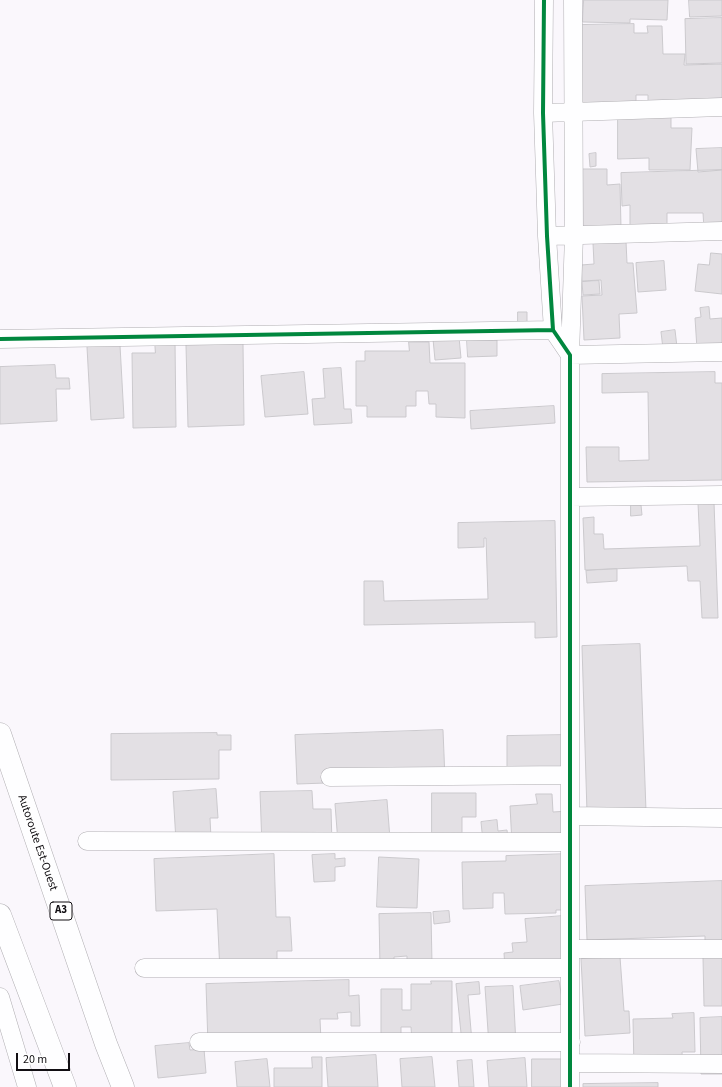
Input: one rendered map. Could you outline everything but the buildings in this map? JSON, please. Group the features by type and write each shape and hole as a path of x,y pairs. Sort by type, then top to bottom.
{"highway":[{"name":"Autoroute Est-Ouest","path":"0,734 106,1044 123,1087"},
{"path":"0,915 65,1087"}],"street":[{"path":"544,0 543,113 547,236 553,330 570,355"},
{"path":"570,1087 570,355 574,235 573,0"},
{"path":"543,113 722,107"},
{"path":"547,236 722,231"},
{"path":"0,339 553,330"},
{"path":"570,355 722,352"},
{"path":"570,497 722,495"},
{"path":"330,777 570,775"},
{"path":"570,816 722,818"},
{"path":"87,841 570,842"},
{"path":"570,949 722,949"},
{"path":"144,968 570,968"},
{"path":"0,997 27,1087"},
{"path":"199,1042 571,1042"},
{"path":"570,1063 722,1064"}],"cycle path":[{"path":"544,0 543,113 547,236 553,330 570,355 570,1087"},
{"path":"0,339 553,330"}]}
